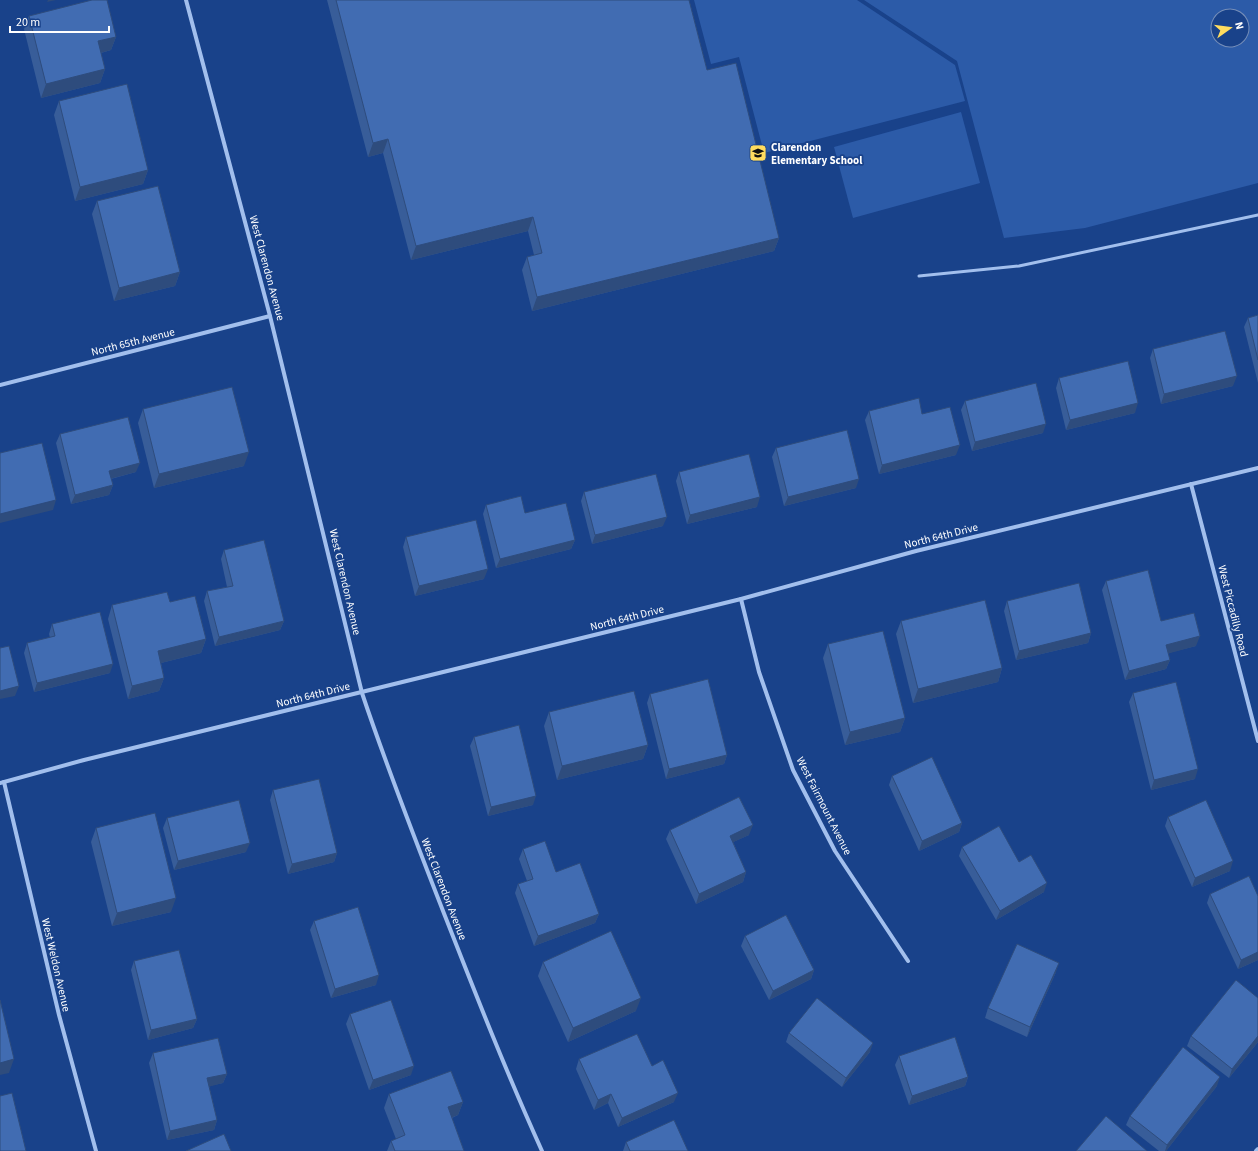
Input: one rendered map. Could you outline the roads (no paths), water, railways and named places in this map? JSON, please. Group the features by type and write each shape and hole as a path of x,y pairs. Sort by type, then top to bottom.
{"street":[{"name":"West Clarendon Avenue","path":"186,0 270,316 362,693 378,743 488,1026 508,1076 542,1151"},
{"name":"North 65th Avenue","path":"0,385 270,316"},
{"name":"North 64th Drive","path":"2,782 84,760 741,599 916,551 1258,468"},
{"name":"West Piccadilly Road","path":"1191,484 1258,741"},
{"name":"West Fairmount Avenue","path":"741,599 759,672 793,770 835,851 908,960"},
{"name":"West Weldon Avenue","path":"2,782 59,1015 96,1151"}],"lane":[{"path":"920,276 1019,266 1258,215"}],"place":[{"name":"Clarendon Elementary School","path":"758,153"}]}
